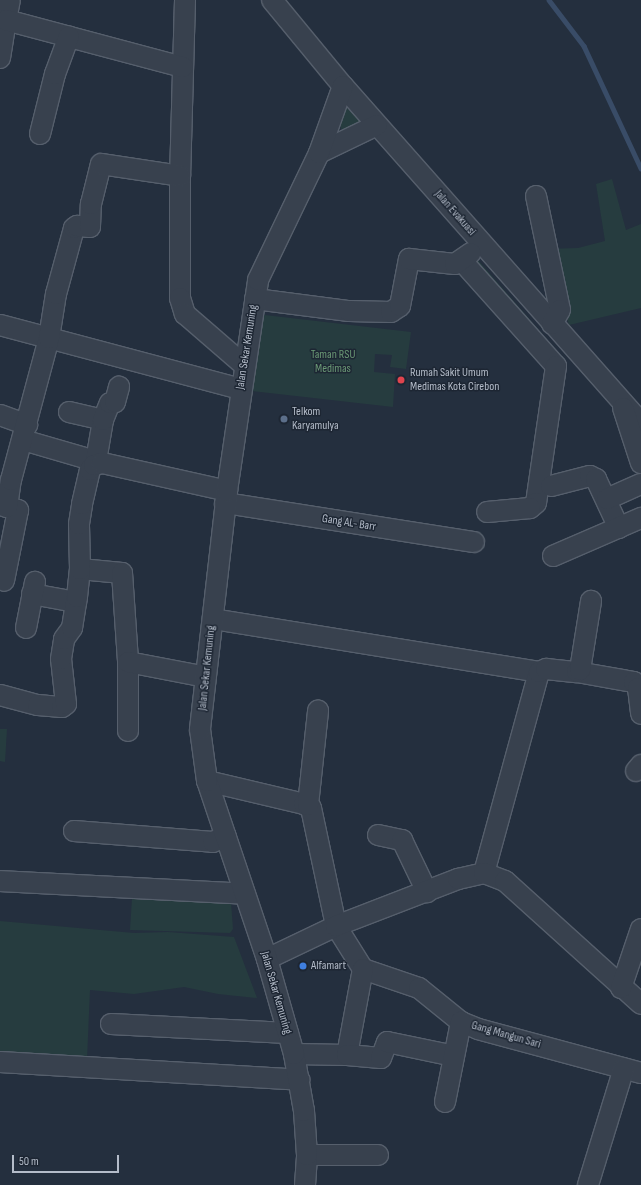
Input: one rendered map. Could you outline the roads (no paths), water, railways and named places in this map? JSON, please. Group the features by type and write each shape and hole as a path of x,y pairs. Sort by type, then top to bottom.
{"street":[{"path":"0,58 10,0"},
{"path":"185,0 180,176 181,307 184,314 245,366"},
{"name":"Jalan Evakuasi","path":"272,0 377,125 641,423"},
{"path":"6,20 183,67"},
{"path":"40,134 55,74 69,36"},
{"name":"Jalan Sekar Kemuning","path":"305,1185 307,1155 304,1111 294,1054 267,959 207,781 200,729 226,497 240,389 255,300 262,269 319,153 343,86"},
{"path":"319,153 377,125"},
{"path":"4,581 18,510 3,506 25,432 50,338 56,294 74,228 77,226 90,227 91,204 101,164 180,176"},
{"path":"536,196 560,310 552,324"},
{"path":"255,300 349,311 391,312 400,306 409,259 455,264 462,261 482,243"},
{"path":"462,261 556,366"},
{"path":"0,325 240,389"},
{"path":"487,512 530,508 536,503 556,366 570,343"},
{"path":"0,695 38,705 62,707 66,704 61,659 64,639 72,628 76,602 80,569 79,524 82,504 90,470 99,462 103,420 110,403 115,402 119,386"},
{"path":"620,400 641,463"},
{"path":"69,412 103,420"},
{"name":"Gang AL- Barr","path":"0,415 25,432 99,462 226,497 474,542"},
{"path":"552,486 590,476 596,479 607,499 619,528"},
{"path":"607,499 641,484"},
{"path":"553,556 641,518"},
{"path":"80,569 122,573 128,662 128,731"},
{"path":"26,628 33,588 76,602"},
{"path":"577,672 582,666 591,601"},
{"path":"213,619 539,672 554,669 634,682 638,688 641,714"},
{"path":"128,662 206,677"},
{"path":"484,873 539,672"},
{"path":"308,805 318,711"},
{"path":"207,781 308,805 314,812 336,926 363,969 347,1055"},
{"path":"74,832 213,842 226,836"},
{"path":"378,835 402,840 427,892"},
{"path":"267,959 336,926 458,879 484,873 505,881 621,988 641,1004"},
{"path":"0,881 245,894"},
{"path":"621,988 641,929"},
{"name":"Gang Mangun Sari","path":"363,969 419,988 461,1022 478,1029 633,1070"},
{"path":"445,1102 461,1022"},
{"path":"111,1024 288,1033"},
{"path":"294,1054 347,1055 381,1058 387,1042 454,1056"},
{"path":"0,1062 299,1080"},
{"path":"588,1185 633,1070"},
{"path":"307,1155 378,1155"}],"waterway":[{"path":"549,0 584,46 641,168"}],"place":[{"name":"Rumah Sakit Umum Medimas Kota Cirebon","path":"401,380"},
{"name":"Telkom Karyamulya","path":"284,419"},
{"name":"Alfamart","path":"303,966"}],"park label":[{"name":"Taman RSU Medimas","path":"333,362"}]}
